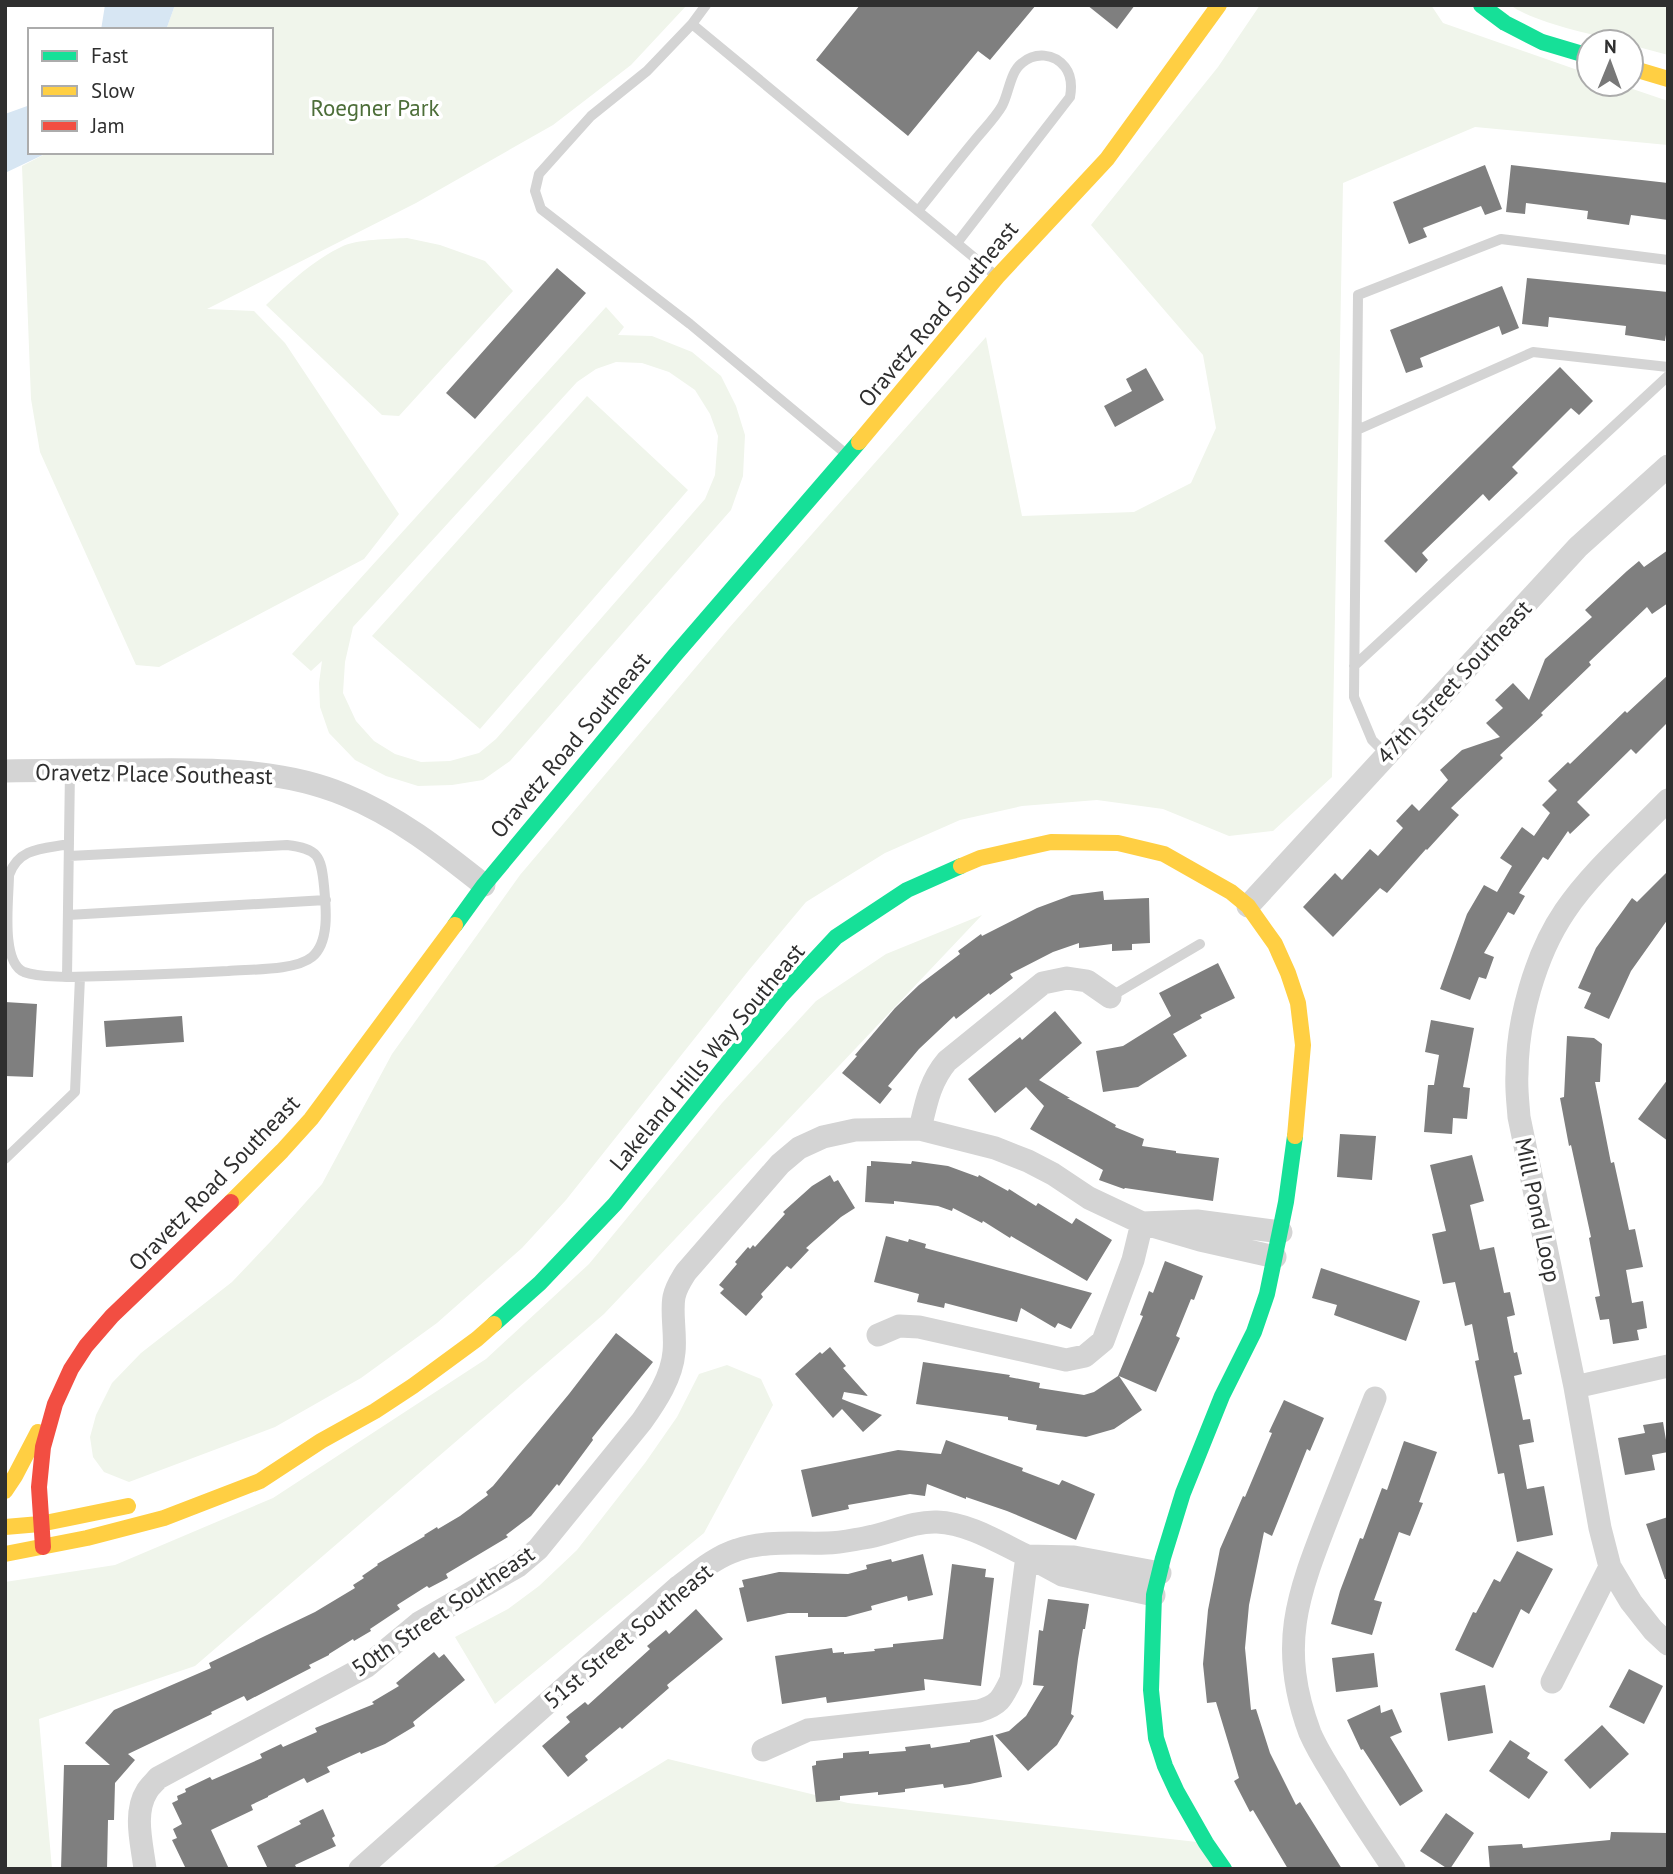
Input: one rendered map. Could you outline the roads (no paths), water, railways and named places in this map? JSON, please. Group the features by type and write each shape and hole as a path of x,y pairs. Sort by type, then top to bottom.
{"street":[{"name":"Oravetz Road Southeast","path":"43,1548 39,1487 43,1447 55,1404 71,1369 86,1346 112,1315 197,1236 310,1119 484,885 684,645 998,277 1107,159 1219,5"},
{"path":"1481,5 1504,23 1542,42 1575,52"},
{"path":"1645,72 1668,79"},
{"name":"47th Street Southeast","path":"1248,906 1578,547 1668,466"},
{"name":"Oravetz Place Southeast","path":"5,771 185,769 259,773 293,778 320,785 390,816 436,847 484,885"},
{"name":"Mill Pond Loop","path":"1668,800 1588,883 1565,912 1541,957 1521,1024 1517,1073 1519,1117 1610,1567 1631,1602 1668,1644"},
{"name":"Lakeland Hills Way Southeast","path":"5,1554 125,1529 200,1506 260,1480 375,1410 477,1339 540,1283 615,1204 781,996 836,937 907,890 980,858 1051,842 1118,843 1164,854 1231,892 1248,906 1275,944 1288,973 1298,1003 1303,1045 1281,1232 1267,1294 1254,1332 1222,1396 1188,1481 1157,1583 1151,1690 1156,1738 1177,1792 1224,1869"},
{"path":"920,1129 928,1091 947,1061 1043,984 1067,978 1087,981 1110,996"},
{"name":"50th Street Southeast","path":"145,1869 140,1808 146,1792 158,1778 367,1666 419,1623 518,1566 538,1549 654,1403 671,1368 674,1353 674,1298 686,1272 780,1164 799,1148 823,1137 855,1130 920,1129 995,1148 1028,1161 1089,1198 1142,1223 1200,1240 1275,1256"},
{"name":"50th Street Southeast","path":"1142,1223 1197,1221 1281,1232"},
{"path":"878,1335 899,1326 919,1327 1066,1360 1085,1356 1103,1341 1133,1260 1142,1223"},
{"path":"1575,1387 1668,1366"},
{"path":"5,1491 71,1369"},
{"path":"1375,1398 1299,1596 1293,1654 1295,1681 1311,1735 1342,1790 1394,1869"},
{"name":"Lakeland Hills Way Southeast","path":"254,1465 321,1441"},
{"path":"5,1527 40,1524 137,1503"},
{"name":"51st Street Southeast","path":"360,1869 678,1587 707,1566 735,1551 761,1544 832,1543 869,1538 915,1524 939,1522 985,1536 1027,1556 1074,1557 1157,1583"},
{"path":"763,1750 808,1730 979,1712 993,1707 1003,1698 1011,1681 1027,1556"},
{"path":"1552,1682 1610,1567"}],"lane":[{"path":"706,5 692,24 647,71 591,116 539,174 535,191 541,209 690,324 848,455"},
{"path":"692,24 998,277"},
{"path":"918,211 1001,108 1017,68 1033,57 1042,55 1060,62 1071,78 1070,97 957,243"},
{"path":"1387,755 1372,740 1354,696 1359,295 1500,239 1668,260"},
{"path":"1357,430 1533,352 1668,367"},
{"path":"1354,666 1668,376"},
{"path":"67,977 70,770"},
{"path":"287,845 305,848 317,855 322,869 326,900 320,946 311,958 295,965 167,975 67,977 21,971 13,962 8,948 9,875 13,864 33,850 287,845"},
{"path":"68,915 326,900"},
{"path":"1110,996 1200,944"},
{"path":"5,1159 75,1092 79,976"}],"water":[{"path":"105,5 175,5 167,28 101,28"},
{"path":"28,106 28,154 45,154 5,173 5,114"}],"park label":[{"name":"Roegner Park","path":"375,108"}]}
